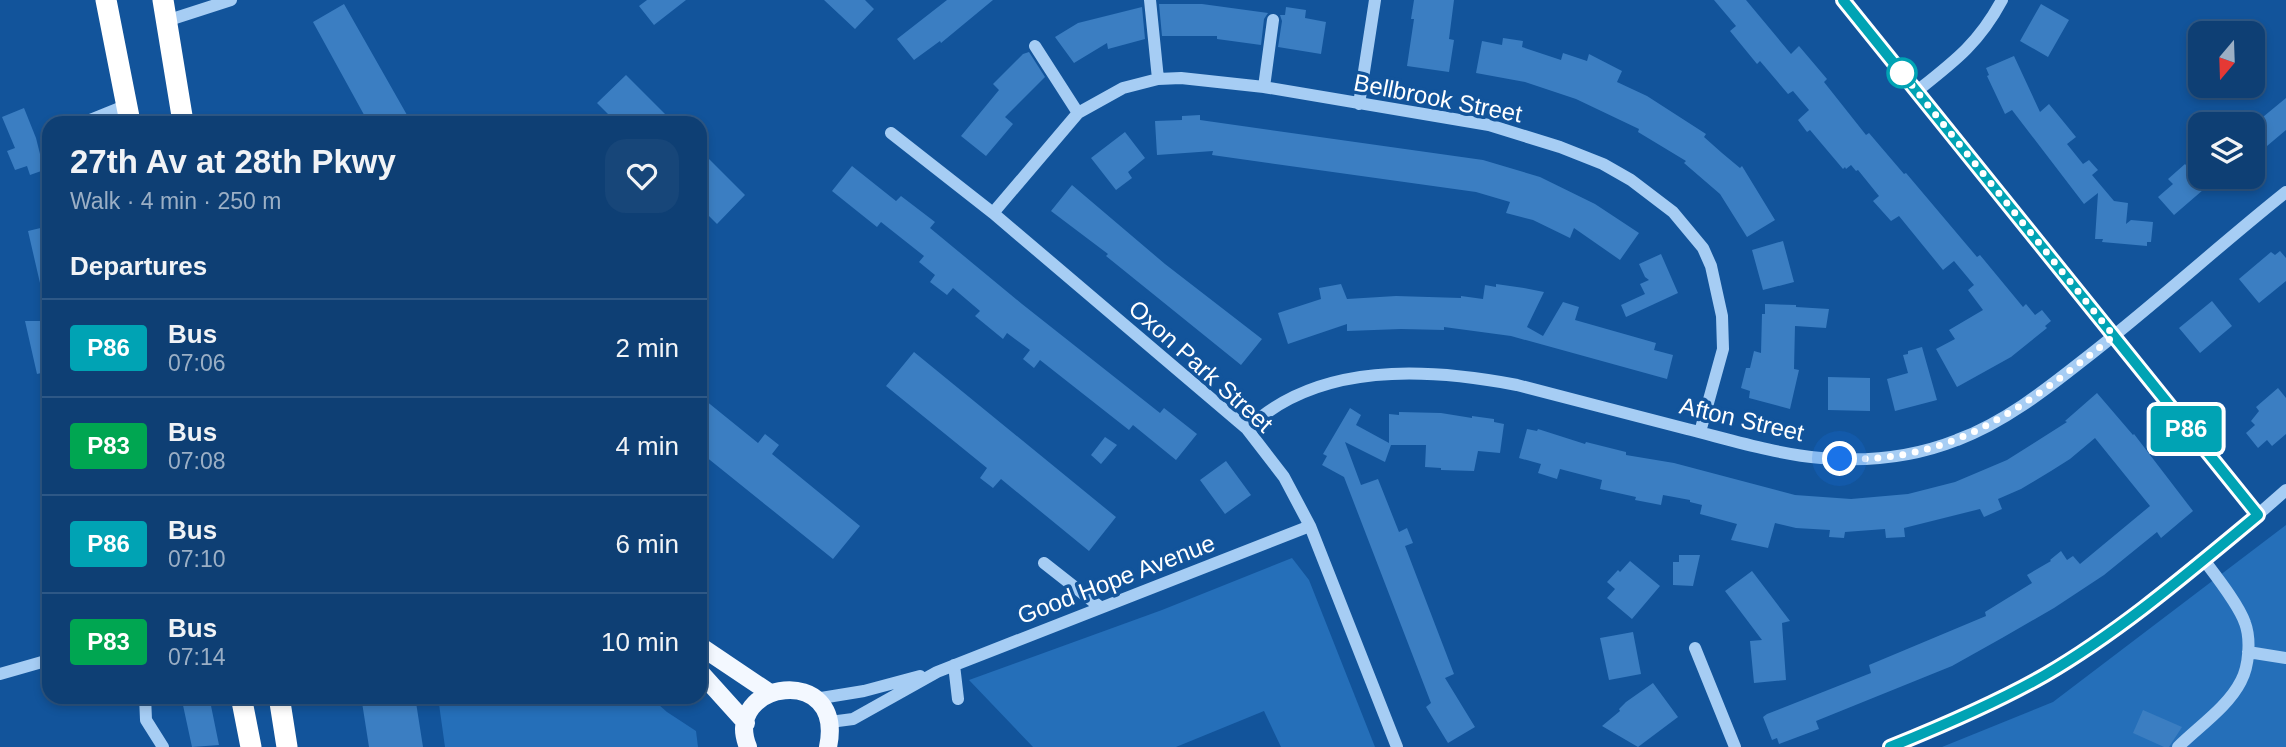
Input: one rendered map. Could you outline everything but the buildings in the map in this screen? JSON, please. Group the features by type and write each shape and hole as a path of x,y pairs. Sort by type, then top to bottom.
{"highway":[{"path":"106,0 129,114"},
{"path":"164,10 182,116"},
{"path":"243,704 251,747"},
{"path":"280,704 287,747"}],"main road":[{"path":"707,651 769,693"},
{"path":"707,682 745,739"},
{"path":"745,739 751,710 759,700 781,689 793,689 815,699 825,709 831,737"}],"street":[{"path":"164,10 231,0"},
{"path":"1150,0 1158,79"},
{"path":"1359,104 1375,0"},
{"path":"1843,0 2258,515"},
{"path":"1917,91 1964,54 1987,27 2002,0"},
{"path":"1264,87 1273,20"},
{"path":"1035,46 1078,113"},
{"name":"Bellbrook Street","path":"993,213 1078,113 1123,88 1158,79 1181,78 1264,87 1489,125 1560,147 1602,164 1631,180 1673,212 1703,248 1711,266 1722,316 1723,349 1700,432"},
{"name":"Oxon Park Street","path":"891,133 993,213 1247,429 1284,478 1310,526 1397,747"},
{"name":"Afton Street","path":"1247,429 1263,414 1315,387 1356,376 1405,374 1482,379 1517,385 1773,451 1821,458 1897,457 1959,440 1993,423 2048,388 2286,192"},
{"path":"1890,747 2044,675 2155,600 2286,490"},
{"name":"Good Hope Avenue","path":"831,737 853,719 937,672 1310,526"},
{"path":"2178,747 2226,701 2241,680 2248,652 2245,623 2221,582 2204,560"},
{"path":"1044,563 1100,607"},
{"path":"1695,648 1735,747"},
{"path":"2248,652 2286,658"},
{"path":"0,674 42,662"},
{"path":"954,665 958,699"},
{"name":"Good Hope Avenue","path":"815,699 864,691 937,672"},
{"path":"145,704 146,720 163,747"}],"shaded area":[{"path":"2286,525 2286,747 1942,747 2053,702"},
{"path":"1292,558 1309,580 1375,747 1281,747 1264,711 1176,747 1033,747 969,680 1162,610"},
{"path":"439,704 658,704 696,731 698,747 445,747"}],"bus line":[{"name":"P86","path":"1843,0 2258,515 2155,600 2044,675 1890,747"}],"route":[{"path":"1840,459 1897,457 1959,440 1993,423 2048,388 2114,336 1902,73"}]}
